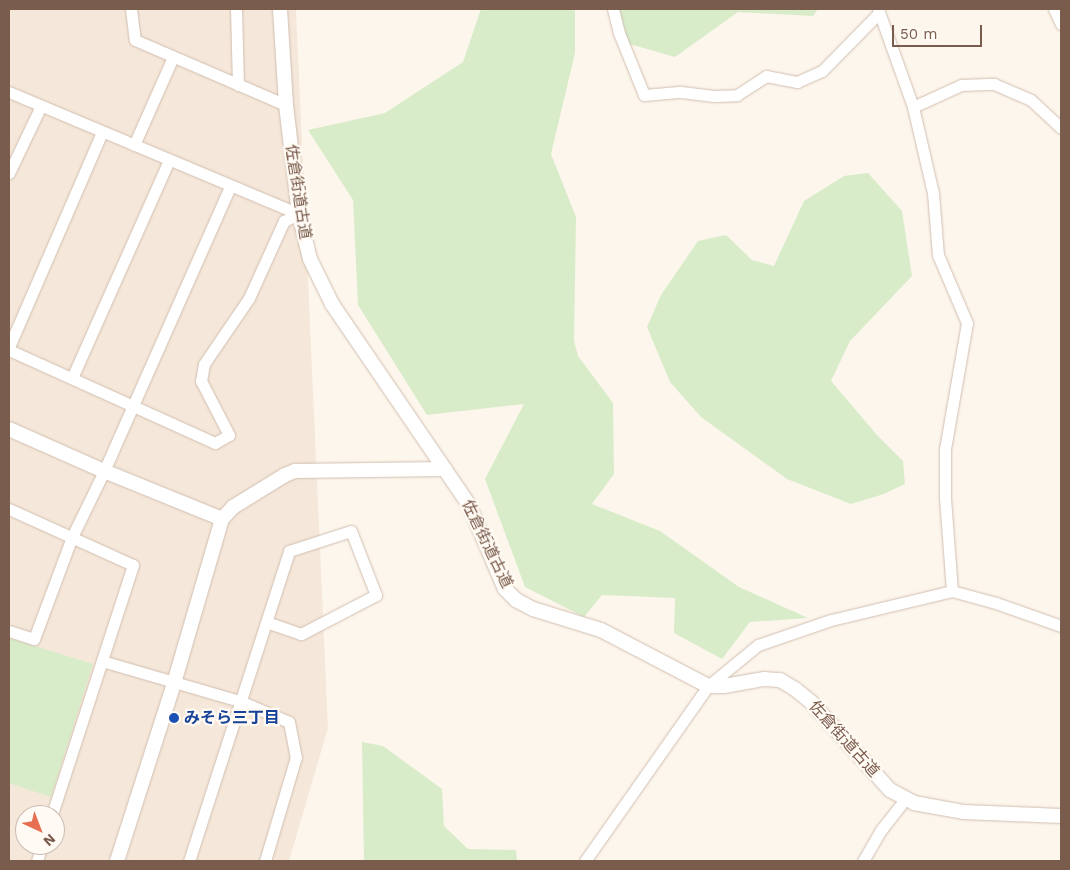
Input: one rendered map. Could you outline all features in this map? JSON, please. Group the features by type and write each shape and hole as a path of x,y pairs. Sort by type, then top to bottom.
{"street":[{"path":"132,9 135,40 286,106"},
{"path":"236,9 238,86"},
{"name":"佐倉街道古道","path":"280,9 286,106 299,214 310,259 332,304 469,504 505,589 516,600 533,608 601,630 708,686 724,686 764,679 780,680 796,689 812,702 890,790 905,799 926,806 964,812 1061,816"},
{"path":"613,9 619,33 644,95 681,92 714,96 738,95 766,76 796,82 822,71 878,11 912,107 933,193 938,255 968,324 945,449 944,498 952,591"},
{"path":"1054,9 1061,24"},
{"path":"134,145 173,57"},
{"path":"912,107 961,85 994,84 1031,100 1061,128"},
{"path":"9,92 299,214"},
{"path":"9,173 41,106"},
{"path":"102,132 9,348 215,443 229,435 201,381 204,364 250,298 284,221 299,214"},
{"path":"72,378 169,160"},
{"path":"9,631 34,639 72,537 104,472 230,186"},
{"path":"9,429 104,472 222,519"},
{"path":"117,861 174,683 222,519 233,508 285,475 295,471 445,469"},
{"path":"9,508 134,565 55,805"},
{"path":"189,861 289,551 351,531 376,595 301,634 267,622"},
{"path":"585,861 708,686 758,645 831,620 952,591 996,603 1061,626"},
{"path":"102,661 240,701 289,722 296,757 264,861"},
{"path":"863,861 881,830 905,799"}],"shaded area":[{"path":"9,9 296,9 328,728 289,861 9,861"}],"green space":[{"path":"481,9 575,9 575,53 551,154 576,217 574,341 578,356 613,403 614,474 592,504 660,531 739,587 808,618 750,622 722,659 674,633 675,598 602,595 584,617 525,587 485,479 524,404 427,415 358,305 353,200 308,130 385,113 463,62"},
{"path":"619,9 818,9 813,16 738,12 675,57 619,41"},
{"path":"868,173 902,211 912,276 850,341 831,381 877,435 903,461 905,484 884,494 851,504 787,479 701,417 670,382 647,327 661,295 698,241 726,235 752,260 774,266 804,201 844,176"},
{"path":"9,638 93,664 51,797 9,783"},
{"path":"362,742 383,746 442,789 444,826 468,849 516,850 517,861 364,861"}],"place":[{"name":"みそら三丁目","path":"174,718"}]}
